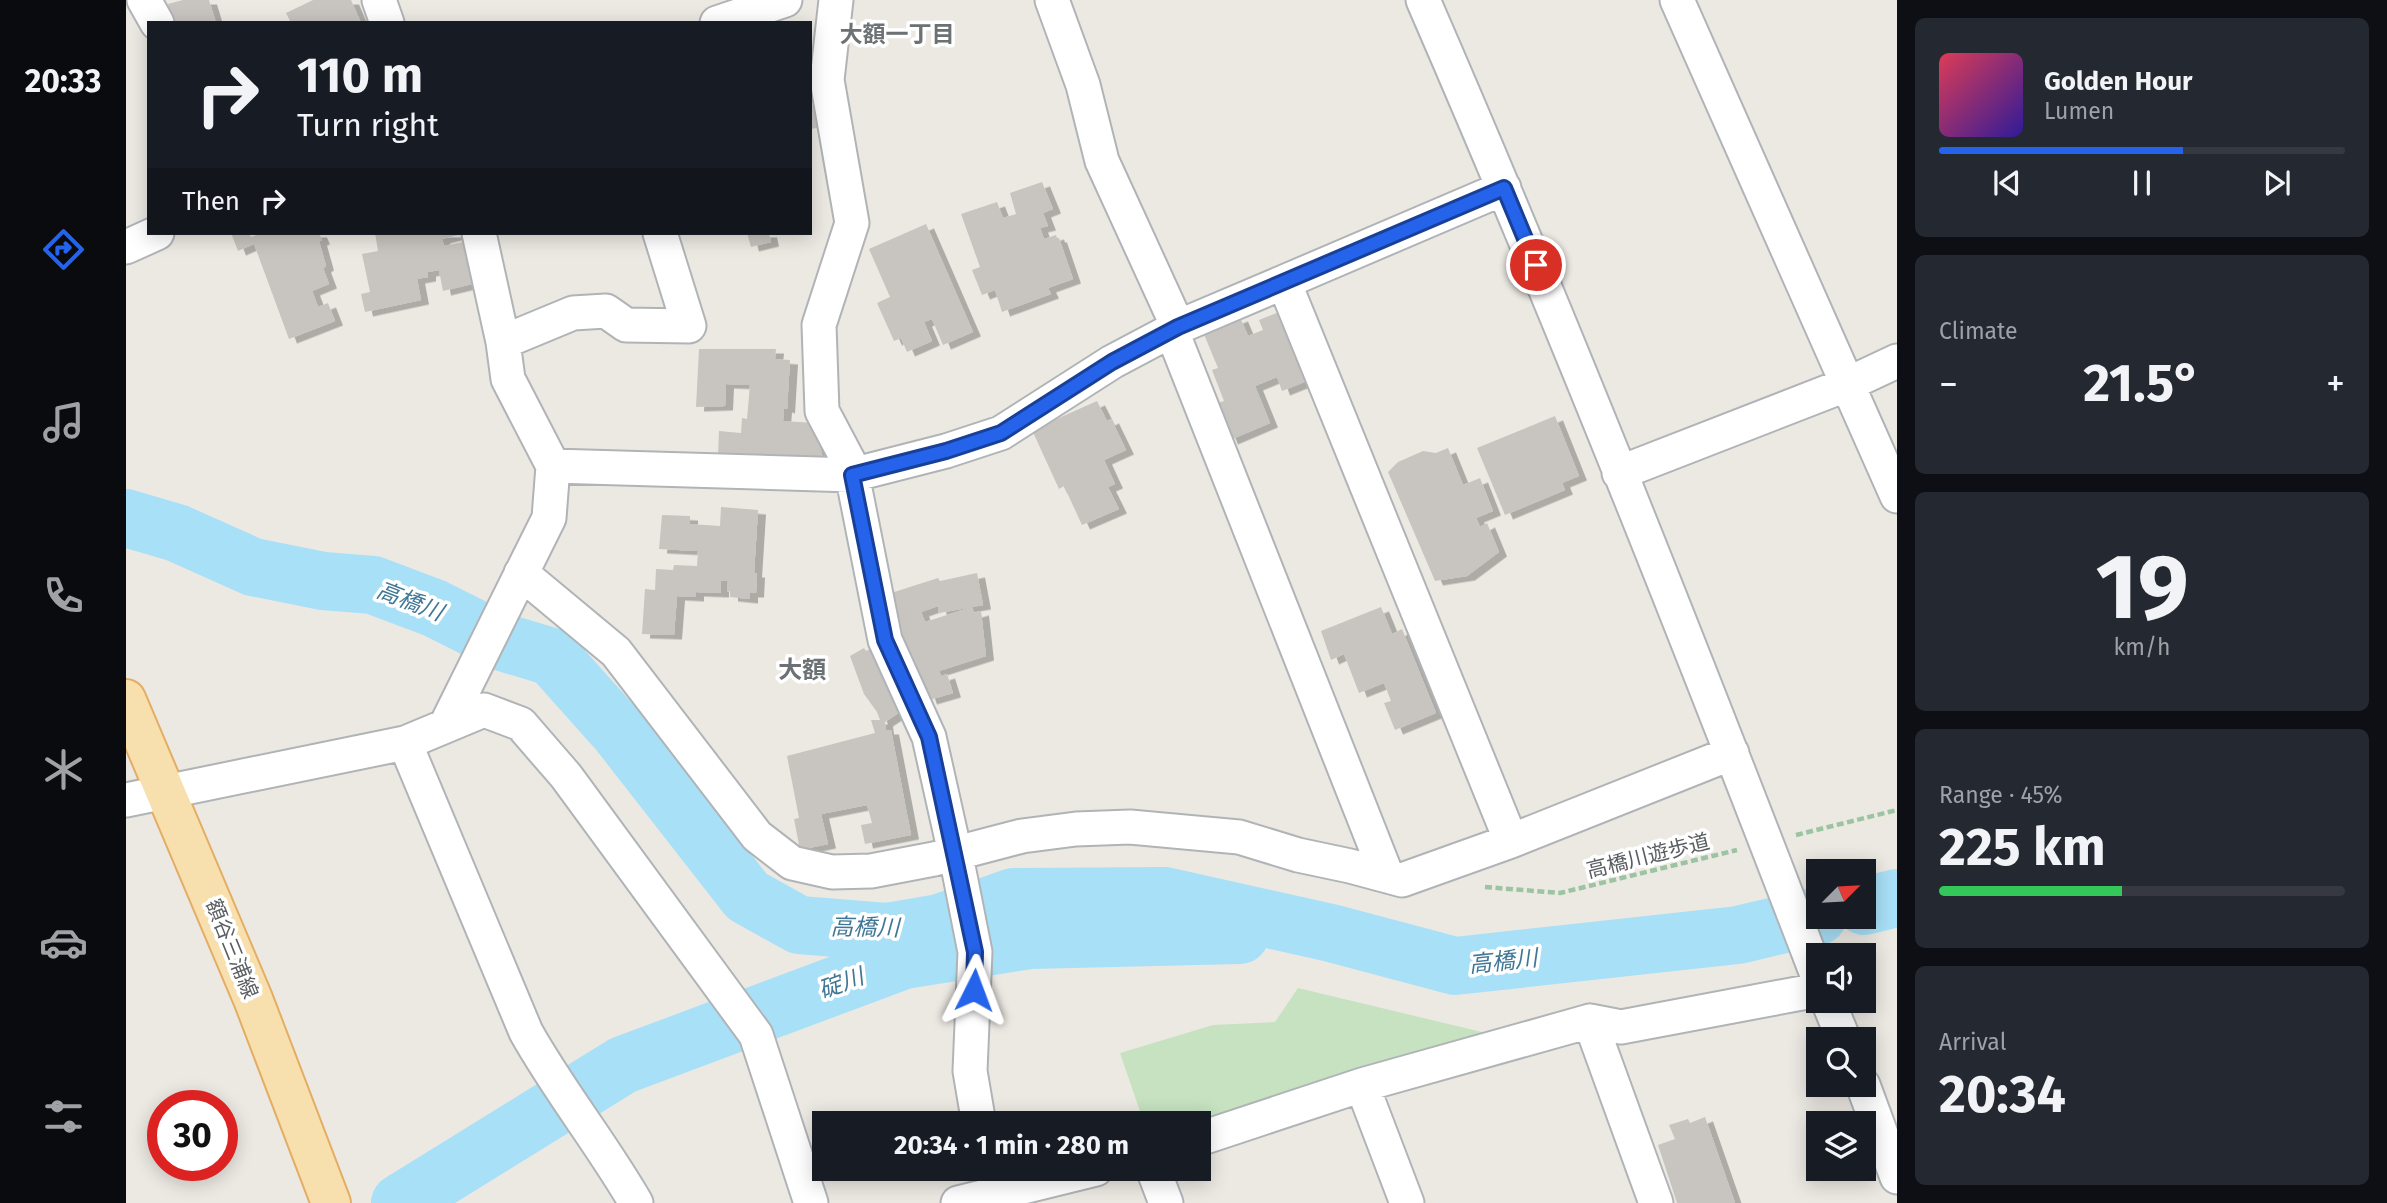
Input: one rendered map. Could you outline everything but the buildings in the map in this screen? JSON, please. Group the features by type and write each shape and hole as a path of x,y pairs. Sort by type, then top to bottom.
{"main road":[{"name":"額谷三浦線","path":"126,699 253,999 331,1203"}],"street":[{"path":"145,0 156,21"},
{"path":"379,0 386,21"},
{"path":"723,21 785,0"},
{"path":"836,0 827,80 852,223 819,325 822,411 850,464 885,640 929,737 957,862 975,952 970,1071 977,1111"},
{"path":"1052,0 1083,85 1102,161 1178,327 1175,339 1387,876"},
{"path":"1423,0 1504,188 1732,753 1806,946"},
{"path":"1677,0 1897,496"},
{"path":"553,466 852,475 946,451 1001,433 1112,362 1178,327 1504,188"},
{"path":"126,247 153,235"},
{"path":"446,725 549,518 553,466 508,379 503,342 479,235"},
{"path":"503,342 573,313 606,311 626,325 689,326 661,235"},
{"path":"1284,282 1510,841"},
{"path":"1619,473 1848,384 1897,361"},
{"path":"515,586 616,652 757,836 792,863 832,872 871,871 957,862 1022,836 1076,829 1130,827 1239,837 1298,855 1402,880 1510,841 1732,753"},
{"path":"126,800 405,743 484,710 521,724 566,776 757,1035 811,1203"},
{"path":"405,743 526,1032 547,1071 610,1159 636,1203"},
{"path":"1211,1135 1362,1085 1590,1021 1620,1027 1806,992"},
{"path":"1590,1021 1656,1203"},
{"path":"1362,1085 1407,1203"},
{"path":"1867,1097 1897,1177"},
{"path":"1158,1181 1166,1203"},
{"path":"958,1203 988,1183"}],"path":[{"name":"高橋川遊歩道","path":"1481,887 1560,893 1897,810"}],"green space":[{"path":"1298,988 1486,1033 1211,1120 1211,1111 1140,1111 1120,1053 1213,1025 1275,1022"}],"waterway":[{"name":"高橋川","path":"126,518 177,533 253,567 323,581 373,585 434,608 502,642 552,657 619,732 747,896 799,925 887,932 939,923 1013,897 1165,896 1331,933 1455,966 1738,935 1806,919"},
{"name":"高橋川","path":"1876,903 1897,898"},
{"name":"碇川","path":"400,1203 623,1065 904,960 1030,940 1240,935"}],"district":[{"name":"大額一丁目","path":"897,34"},
{"name":"大額","path":"802,670"}],"route":[{"path":"974,990 975,952 929,737 885,640 852,475 946,451 1001,433 1112,362 1178,327 1504,188 1536,265"}]}
